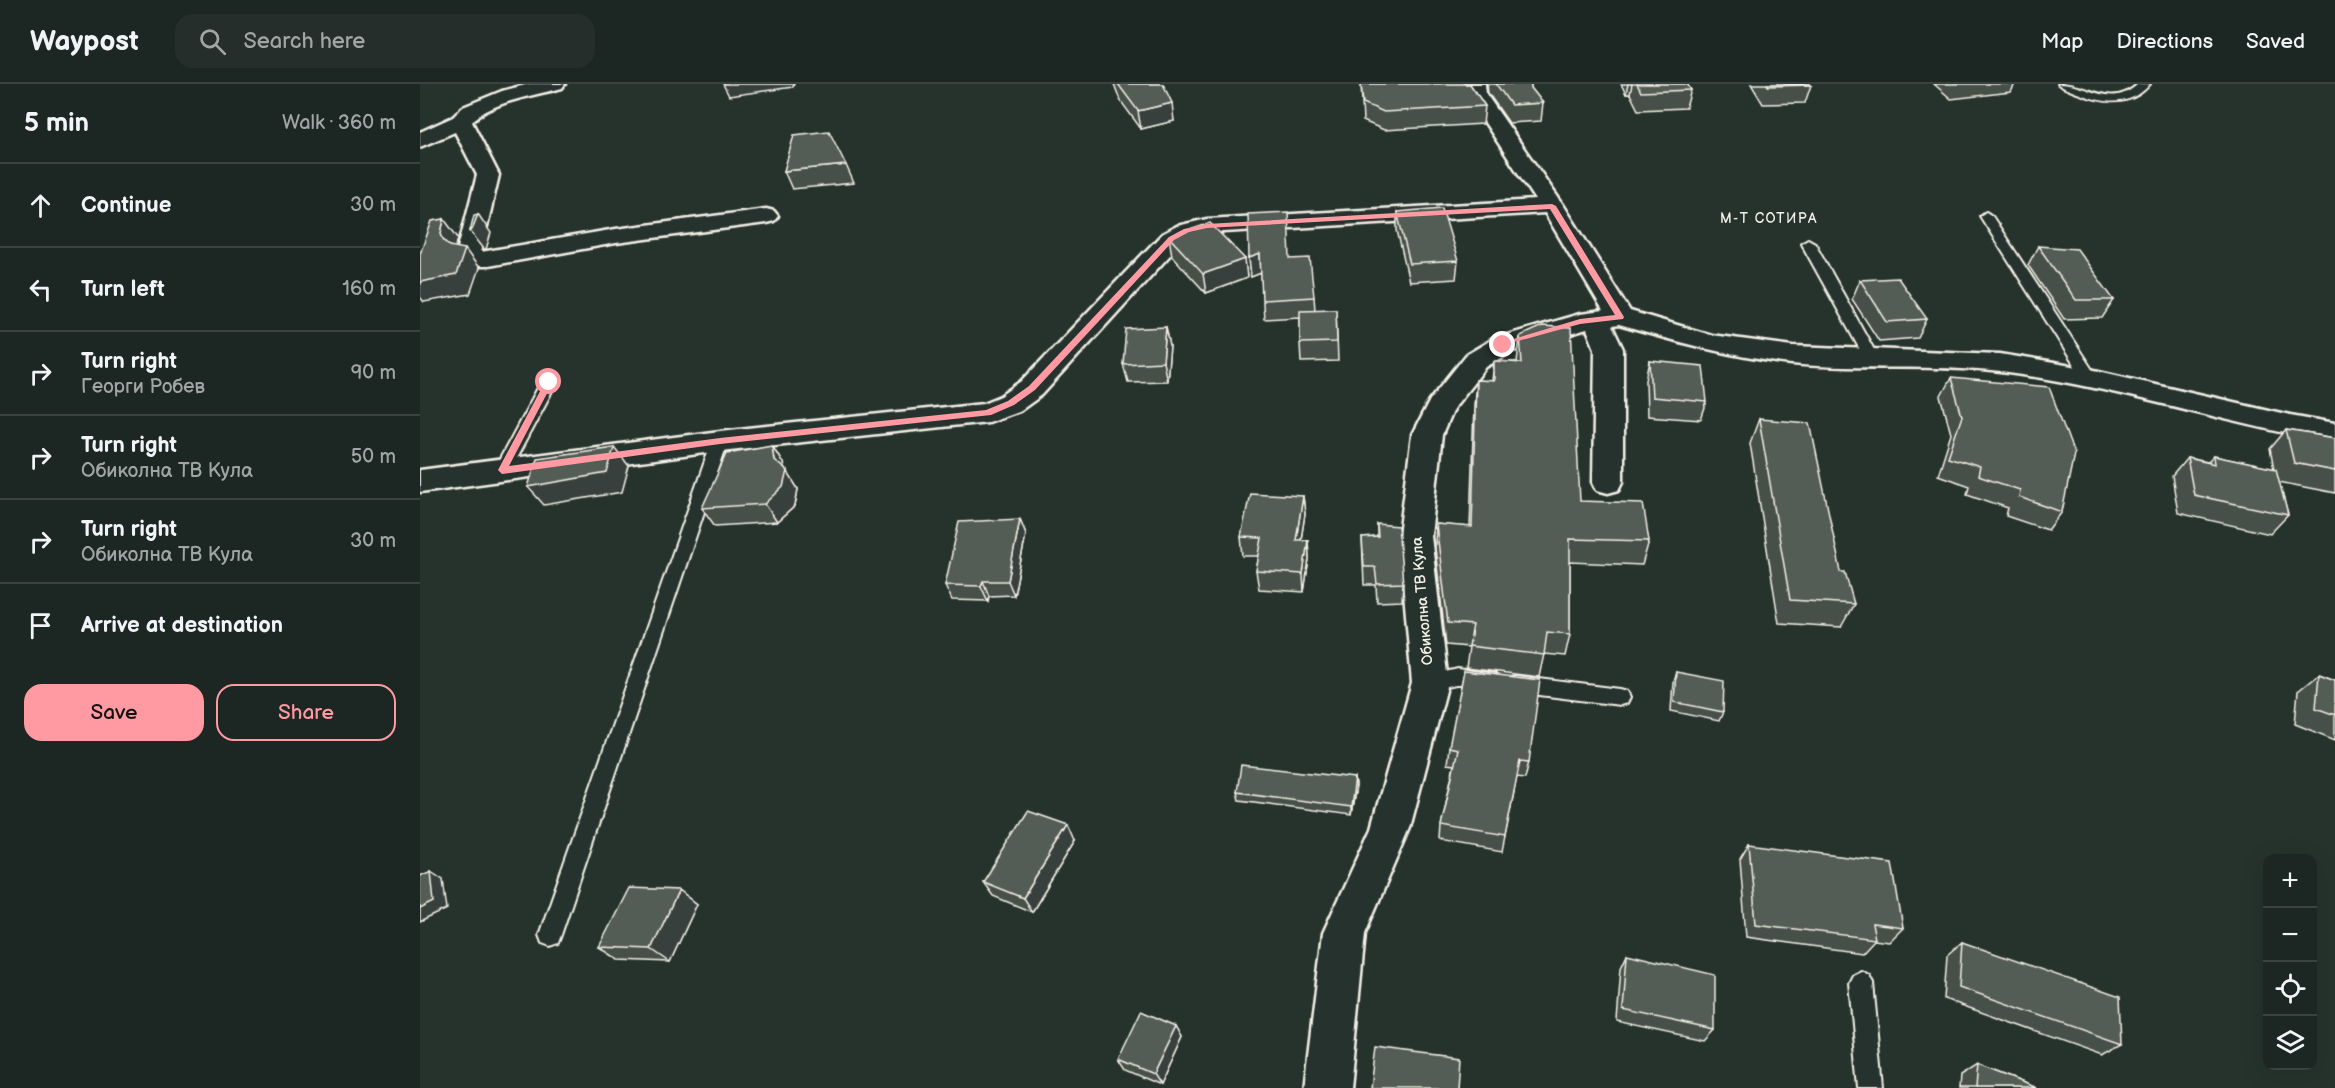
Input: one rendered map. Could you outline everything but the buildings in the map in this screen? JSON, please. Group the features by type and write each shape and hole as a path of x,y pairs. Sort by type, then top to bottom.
{"street":[{"path":"420,140 461,122 470,111 509,95 555,84"},
{"path":"1475,84 1476,94 1552,206 1608,319 1608,482"},
{"path":"461,122 488,175 469,252 469,255 476,259 488,259 616,236 766,216"},
{"path":"420,482 720,441 988,412 1011,403 1032,388 1171,239 1186,231 1207,226 1552,206"},
{"path":"1608,319 1710,344 1793,355 2000,363 2090,378 2335,433"},
{"name":"Обиколна ТВ Кула","path":"1327,1088 1344,933 1390,828 1430,683 1415,536 1427,435 1440,407 1476,361 1503,345 1559,327 1608,319"}],"lane":[{"path":"2064,84 2091,96 2111,100 2132,96 2144,84"},
{"path":"1986,216 2090,378"},
{"path":"1808,243 1871,357"},
{"path":"502,470 549,382"},
{"path":"550,935 720,441"},
{"path":"1430,683 1458,676 1620,697"},
{"path":"1861,983 1870,1088"}],"district":[{"name":"М-Т СОТИРА","path":"1769,218"}],"route":[{"path":"549,382 502,470 720,441 988,412 1011,403 1032,388 1144,265 1171,239 1186,231 1207,226 1552,206 1620,317 1580,322 1503,345"}]}
